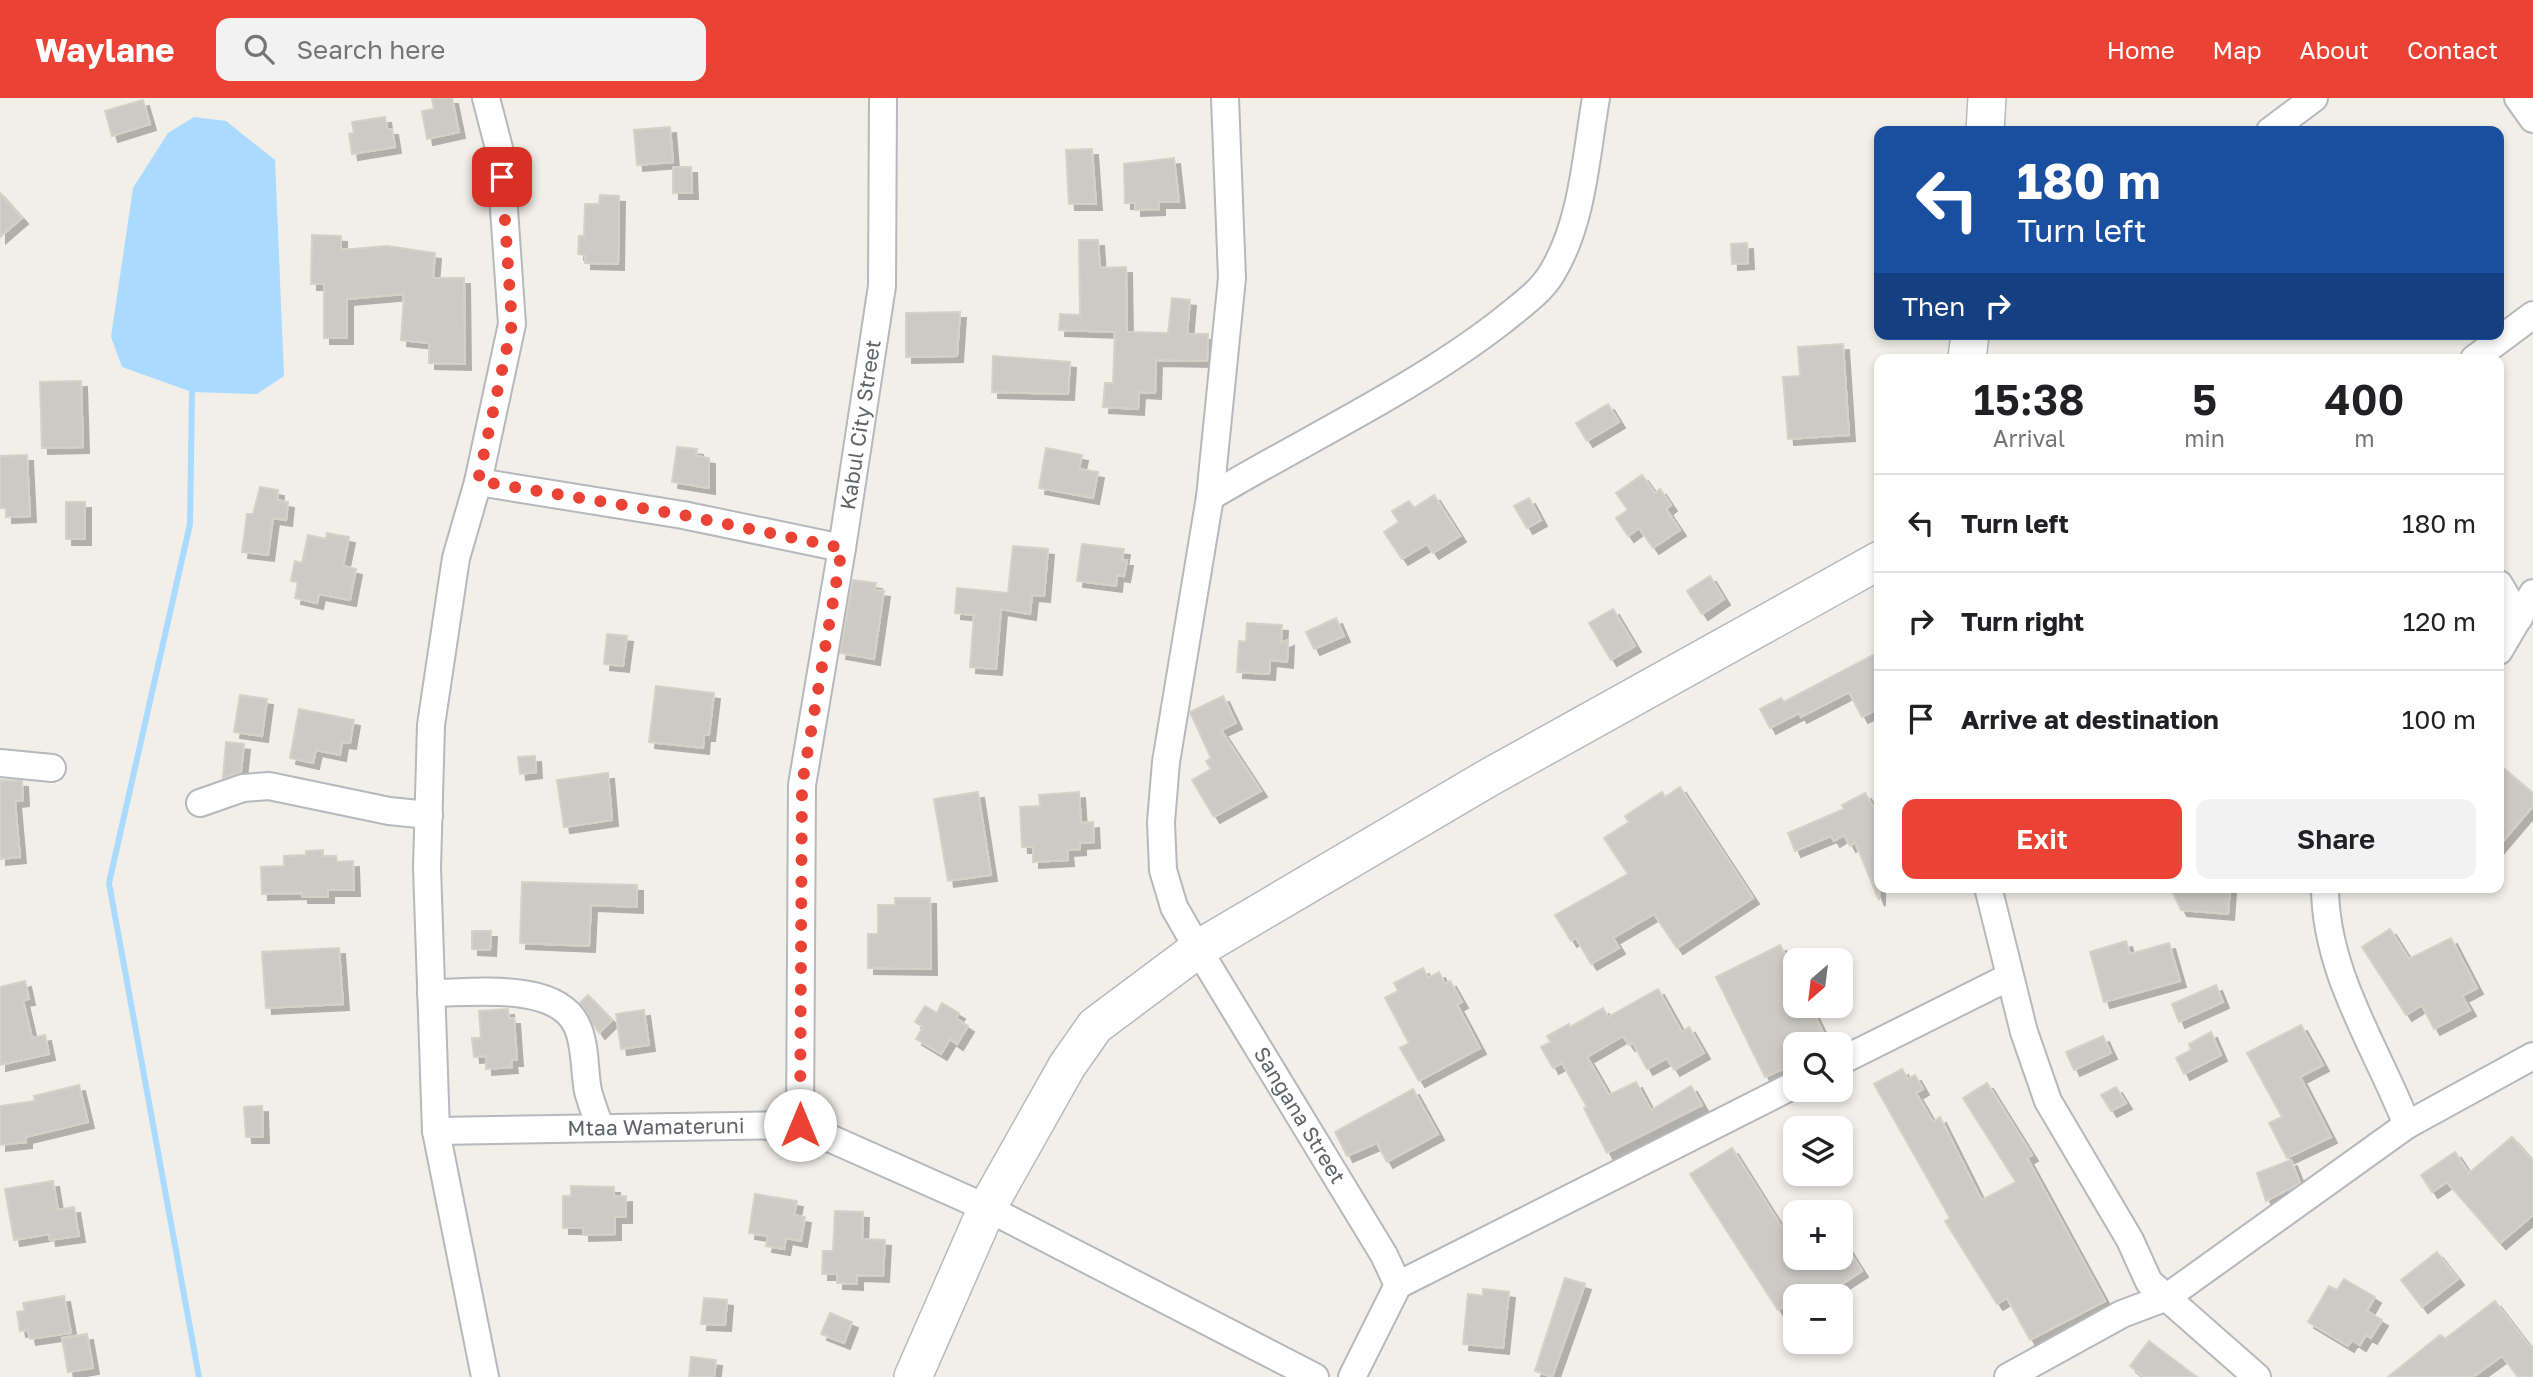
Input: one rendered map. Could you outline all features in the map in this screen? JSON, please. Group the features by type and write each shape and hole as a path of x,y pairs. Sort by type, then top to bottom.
{"street":[{"path":"485,1377 436,1131 429,816 432,712 456,558 478,481 512,324 500,152 486,98"},
{"name":"Kabul City Street","path":"800,1125 802,785 882,286 883,98"},
{"name":"Sangana Street","path":"1226,98 1232,278 1210,496 1166,762 1161,822 1163,870 1174,907 1384,1255 1398,1284"},
{"path":"1210,496 1469,347 1531,298 1551,275 1563,252 1576,212 1596,98"},
{"path":"1985,126 1987,98"},
{"path":"2277,126 2314,98"},
{"path":"2518,98 2533,119"},
{"path":"2504,337 2533,315"},
{"path":"2481,354 2499,340"},
{"path":"478,481 683,515 842,548"},
{"path":"913,1377 986,1208 1068,1066 1096,1026 1198,949 1488,778 1874,563"},
{"path":"2504,592 2519,618"},
{"path":"2504,643 2533,593"},
{"path":"0,763 52,768"},
{"path":"200,803 243,788 269,786 389,811 429,816"},
{"path":"1989,893 2024,1032 2048,1101 2130,1240 2149,1282 2257,1377"},
{"path":"2325,893 2325,909 2341,977 2390,1081 2407,1125"},
{"path":"1853,1055 2009,977"},
{"path":"431,993 524,993 553,1002 570,1014 578,1028 589,1093 600,1127"},
{"path":"2008,1377 2122,1314 2167,1297 2407,1125 2529,1064"},
{"path":"1352,1377 1398,1284 1783,1091"},
{"name":"Mtaa Wamateruni","path":"436,1131 800,1125 986,1208 1315,1377"}],"water":[{"path":"194,117 226,121 275,160 284,376 257,394 192,392 122,367 111,337 133,188 168,133"}],"building":[{"path":"432,98 452,98 459,132 427,139 422,111 434,109"},
{"path":"143,100 150,124 112,136 105,111"},
{"path":"385,117 387,129 392,129 395,147 352,154 349,134 354,133 352,122"},
{"path":"670,127 673,162 637,165 634,130"},
{"path":"1092,149 1096,204 1069,204 1066,150"},
{"path":"1174,158 1179,202 1159,202 1159,209 1135,210 1135,203 1125,203 1124,164"},
{"path":"673,167 691,167 692,193 673,193"},
{"path":"0,193 22,218 0,237"},
{"path":"600,195 619,196 618,264 585,263 585,255 578,254 579,236 584,236 585,204 599,204"},
{"path":"312,235 341,236 341,250 387,246 435,253 433,278 464,278 465,364 429,363 429,343 401,340 404,294 347,299 347,338 324,338 324,284 311,284"},
{"path":"1079,240 1098,240 1100,268 1126,267 1127,332 1168,333 1172,298 1190,300 1187,334 1208,334 1207,361 1156,360 1155,393 1139,392 1138,409 1103,407 1105,383 1113,383 1115,332 1059,330 1060,314 1080,315"},
{"path":"1747,243 1748,263 1732,264 1731,244"},
{"path":"960,312 957,356 906,357 906,313"},
{"path":"1843,344 1849,435 1788,439 1783,377 1800,376 1798,347"},
{"path":"993,356 1070,362 1068,394 992,392"},
{"path":"81,381 83,447 42,448 40,382"},
{"path":"1608,404 1619,422 1587,441 1576,423"},
{"path":"677,447 697,449 696,456 709,458 709,488 672,482"},
{"path":"1046,448 1082,455 1079,469 1098,472 1093,498 1039,488"},
{"path":"27,455 30,516 6,517 6,508 0,508 0,456"},
{"path":"1642,475 1655,493 1660,489 1671,505 1666,509 1680,530 1653,548 1639,528 1628,536 1616,518 1628,510 1616,493"},
{"path":"260,487 278,490 277,500 288,502 286,520 273,518 268,555 242,552 247,514 253,514"},
{"path":"1434,495 1460,536 1433,553 1427,544 1402,559 1384,532 1399,522 1392,511 1409,501 1414,508"},
{"path":"1529,498 1541,520 1527,528 1514,506"},
{"path":"66,502 85,502 85,539 66,539"},
{"path":"327,533 349,537 343,566 356,569 350,600 319,594 317,603 295,598 298,582 291,581 295,561 302,563 308,535 326,539"},
{"path":"1082,544 1124,549 1122,560 1127,560 1124,576 1117,575 1116,586 1077,581"},
{"path":"1013,546 1048,549 1044,596 1032,595 1030,614 1001,609 996,669 970,667 974,615 955,613 957,588 1008,593"},
{"path":"1710,576 1724,599 1702,614 1687,591"},
{"path":"853,580 876,583 874,590 884,591 874,659 840,653"},
{"path":"1613,609 1635,646 1611,660 1589,623"},
{"path":"1336,618 1344,636 1314,649 1306,632"},
{"path":"1247,623 1282,625 1281,643 1288,640 1287,662 1270,660 1269,674 1237,672 1239,641 1246,642"},
{"path":"607,634 627,636 623,666 604,664"},
{"path":"1874,657 1874,711 1862,717 1849,692 1801,717 1799,713 1770,728 1760,709 1781,698 1784,702"},
{"path":"656,686 714,693 709,735 704,735 703,748 649,742"},
{"path":"240,695 267,699 262,736 234,732"},
{"path":"1223,696 1236,723 1221,730 1261,791 1214,817 1192,780 1211,769 1206,761 1211,758 1190,712"},
{"path":"299,709 354,720 350,743 342,742 340,755 316,750 313,763 290,758"},
{"path":"226,742 244,744 241,772 223,778"},
{"path":"535,756 536,772 520,774 518,757"},
{"path":"2504,768 2533,793 2533,806 2504,840"},
{"path":"608,773 612,820 564,827 557,780"},
{"path":"0,780 22,781 23,800 15,801 20,857 0,859"},
{"path":"1680,787 1753,898 1677,948 1654,914 1613,938 1619,948 1591,964 1576,938 1571,941 1555,915 1628,874 1604,838 1629,822 1625,816 1662,792 1665,797"},
{"path":"978,792 991,875 948,881 934,799"},
{"path":"1079,792 1081,823 1093,822 1094,842 1080,843 1080,849 1067,850 1068,860 1033,862 1033,847 1022,847 1020,807 1040,806 1039,795"},
{"path":"1865,793 1874,808 1874,888 1855,842 1850,846 1844,835 1834,841 1831,836 1795,851 1788,833 1844,809 1842,805"},
{"path":"323,850 323,856 336,856 337,862 353,861 354,890 328,890 328,897 302,897 302,893 262,894 261,867 284,866 284,856 306,855 306,851"},
{"path":"522,882 637,885 637,907 591,905 589,946 520,943"},
{"path":"2173,893 2230,893 2228,914 2181,910"},
{"path":"895,898 930,898 931,969 868,968 868,934 878,934 878,905 895,905"},
{"path":"2390,929 2409,959 2451,938 2477,988 2462,996 2470,1010 2434,1029 2422,1005 2406,1015 2362,947"},
{"path":"472,931 491,931 490,950 472,949"},
{"path":"2126,941 2130,954 2169,943 2180,981 2104,1002 2090,952"},
{"path":"1780,945 1783,951 1783,1018 1816,1018 1823,1032 1783,1032 1783,1069 1765,1077 1716,977"},
{"path":"339,948 343,1004 266,1008 262,952"},
{"path":"1423,968 1428,978 1439,972 1445,984 1450,981 1462,1002 1457,1005 1480,1048 1419,1081 1400,1048 1409,1043 1385,998 1398,991 1394,983"},
{"path":"25,981 29,999 23,1000 32,1038 45,1035 49,1054 0,1065 0,987"},
{"path":"2216,985 2223,1002 2179,1022 2172,1004"},
{"path":"1658,989 1682,1032 1689,1027 1704,1053 1674,1070 1667,1058 1647,1069 1633,1043 1629,1045 1623,1036 1587,1057 1609,1095 1636,1082 1651,1110 1691,1086 1702,1105 1607,1153 1584,1108 1587,1107 1562,1063 1553,1068 1541,1047 1551,1042 1547,1036 1569,1024 1570,1027 1603,1008 1608,1017"},
{"path":"588,995 612,1020 599,1033 580,1003"},
{"path":"942,1003 959,1013 956,1018 968,1026 957,1044 950,1039 941,1054 916,1039 923,1027 915,1022 925,1006 937,1013"},
{"path":"508,1009 509,1018 514,1018 517,1060 511,1060 512,1067 486,1069 486,1056 474,1057 472,1038 481,1038 479,1011"},
{"path":"644,1010 649,1045 621,1049 616,1014"},
{"path":"2301,1025 2323,1065 2300,1077 2331,1137 2287,1158 2269,1123 2282,1117 2247,1053"},
{"path":"2211,1032 2221,1055 2184,1074 2176,1058 2191,1050 2189,1044"},
{"path":"2103,1036 2111,1053 2074,1070 2066,1052"},
{"path":"1902,1069 1908,1079 1915,1075 1923,1089 1916,1093 1933,1122 1940,1117 1981,1199 2016,1182 1963,1098 1987,1083 2032,1155 2027,1158 2105,1301 2030,1340 2007,1298 1997,1304 1945,1221 1950,1218 1874,1084"},
{"path":"79,1085 88,1122 26,1137 26,1142 0,1145 0,1106 35,1101 34,1096"},
{"path":"2116,1087 2126,1103 2111,1111 2101,1095"},
{"path":"1413,1089 1438,1134 1387,1162 1377,1143 1347,1156 1335,1132"},
{"path":"262,1106 263,1137 246,1137 244,1107"},
{"path":"2512,1137 2533,1161 2533,1215 2500,1243 2447,1182 2432,1192 2421,1175 2455,1152 2469,1173"},
{"path":"1732,1148 1781,1226 1783,1225 1783,1270 1853,1270 1853,1257 1862,1271 1842,1284 1783,1284 1783,1307 1778,1310 1690,1174"},
{"path":"2291,1160 2300,1183 2266,1201 2257,1173"},
{"path":"53,1181 58,1210 74,1207 79,1236 50,1240 49,1234 14,1240 5,1189"},
{"path":"571,1186 614,1187 614,1197 626,1196 626,1217 615,1217 615,1234 583,1235 583,1228 563,1228 563,1196 571,1196"},
{"path":"755,1194 797,1201 794,1215 805,1217 801,1241 786,1238 784,1249 766,1246 768,1236 749,1233"},
{"path":"835,1211 863,1212 862,1239 885,1240 883,1276 857,1275 857,1284 837,1283 837,1274 822,1274 823,1251 833,1251"},
{"path":"2437,1252 2458,1279 2422,1307 2401,1280"},
{"path":"1565,1278 1585,1284 1552,1377 1535,1371"},
{"path":"2344,1279 2375,1297 2367,1311 2382,1320 2371,1338 2366,1335 2360,1345 2352,1340 2348,1346 2308,1322 2329,1286 2337,1290"},
{"path":"1483,1289 1509,1292 1503,1348 1463,1344 1468,1294 1483,1296"},
{"path":"64,1296 71,1333 30,1339 28,1330 20,1331 17,1312 25,1311 23,1303"},
{"path":"704,1298 727,1300 725,1325 701,1324"},
{"path":"2495,1301 2533,1351 2533,1377 2518,1377 2502,1356 2473,1377 2388,1377 2440,1335 2448,1340 2446,1338"},
{"path":"830,1313 852,1322 844,1343 821,1334"},
{"path":"87,1334 93,1368 68,1372 62,1338"},
{"path":"2149,1341 2197,1377 2144,1377 2130,1366"},
{"path":"691,1357 716,1360 714,1377 689,1377"}],"waterway":[{"path":"192,392 190,524 109,883 199,1377"}],"route":[{"path":"502,177 512,324 478,481 683,515 842,548 802,785 800,1125"}]}
